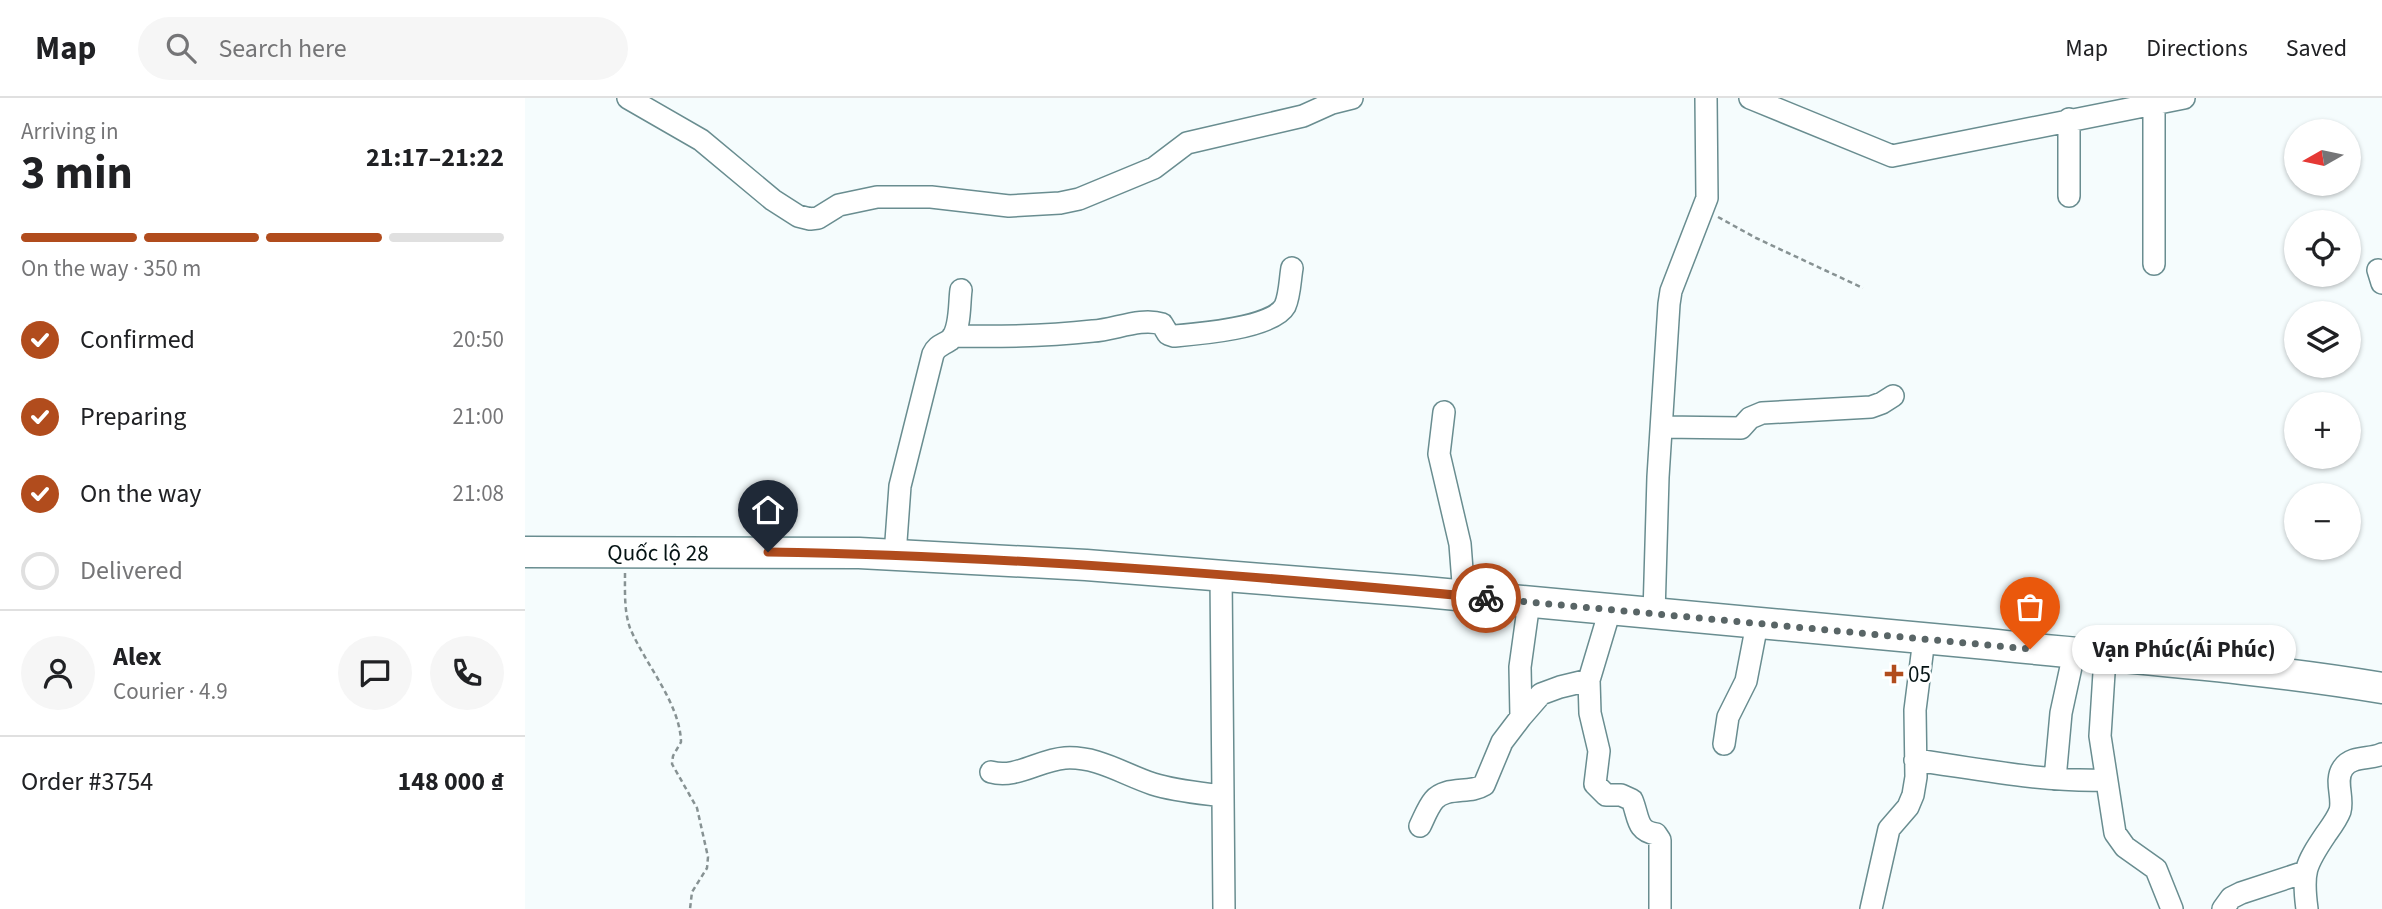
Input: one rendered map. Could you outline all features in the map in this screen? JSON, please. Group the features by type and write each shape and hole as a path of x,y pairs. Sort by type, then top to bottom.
{"highway":[{"name":"Quốc lộ 28","path":"525,552 895,555 1221,574 2230,667 2382,688"}],"street":[{"path":"628,98 701,140 773,200 798,216 810,219 818,218 839,205 877,197 915,196 1009,206 1079,200 1154,168 1187,144 1303,116 1332,103 1352,98"},
{"path":"1654,614 1671,290 1707,198 1706,98"},
{"path":"1750,98 1892,156 2069,119 2109,105 2154,103 2184,98"},
{"path":"2154,103 2154,264"},
{"path":"2069,119 2069,196"},
{"path":"953,336 1095,331 1149,322 1162,324 1168,334 1174,336 1249,325 1269,319 1281,311 1286,304 1292,268"},
{"path":"895,555 901,486 933,354 936,348 953,336 961,290"},
{"path":"1662,428 1741,428 1754,415 1871,407 1893,396"},
{"path":"1444,412 1439,454 1460,544 1464,596"},
{"path":"1221,574 1224,909"},
{"path":"1521,717 1520,667 1529,602"},
{"path":"1610,610 1589,680 1590,713 1599,751 1595,784 1607,795 1621,795 1632,800 1638,824 1646,832 1656,834 1660,840 1660,909"},
{"path":"1724,744 1728,716 1746,681 1757,624"},
{"path":"1871,909 1889,829 1913,795 1915,710 1924,639"},
{"path":"2055,779 2061,713 2074,653"},
{"path":"2105,657 2100,724 2106,780 2117,839 2156,869 2172,909"},
{"path":"1420,826 1437,797 1484,785 1502,742 1541,694 1589,680"},
{"path":"2307,909 2305,872 2315,850 2339,814 2342,769 2351,762 2382,754"},
{"path":"991,772 1010,774 1065,758 1094,760 1156,785 1223,796"},
{"path":"1915,760 2055,779 2106,780"},
{"path":"2223,909 2231,898 2241,893 2305,872"}],"path":[{"path":"1703,208 1756,238 1863,288"},
{"path":"627,553 625,603 629,626 673,710 681,743 673,756 672,764 697,808 706,843 707,868 695,885 689,909"}],"way so far":[{"path":"1486,598 2030,649"}],"place":[{"name":"Vạn Phúc(Ái Phúc)","path":"2030,649"},
{"name":"05","path":"1894,674"}],"route":[{"path":"768,552 859,553 1086,565 1221,574 1486,598"}]}
